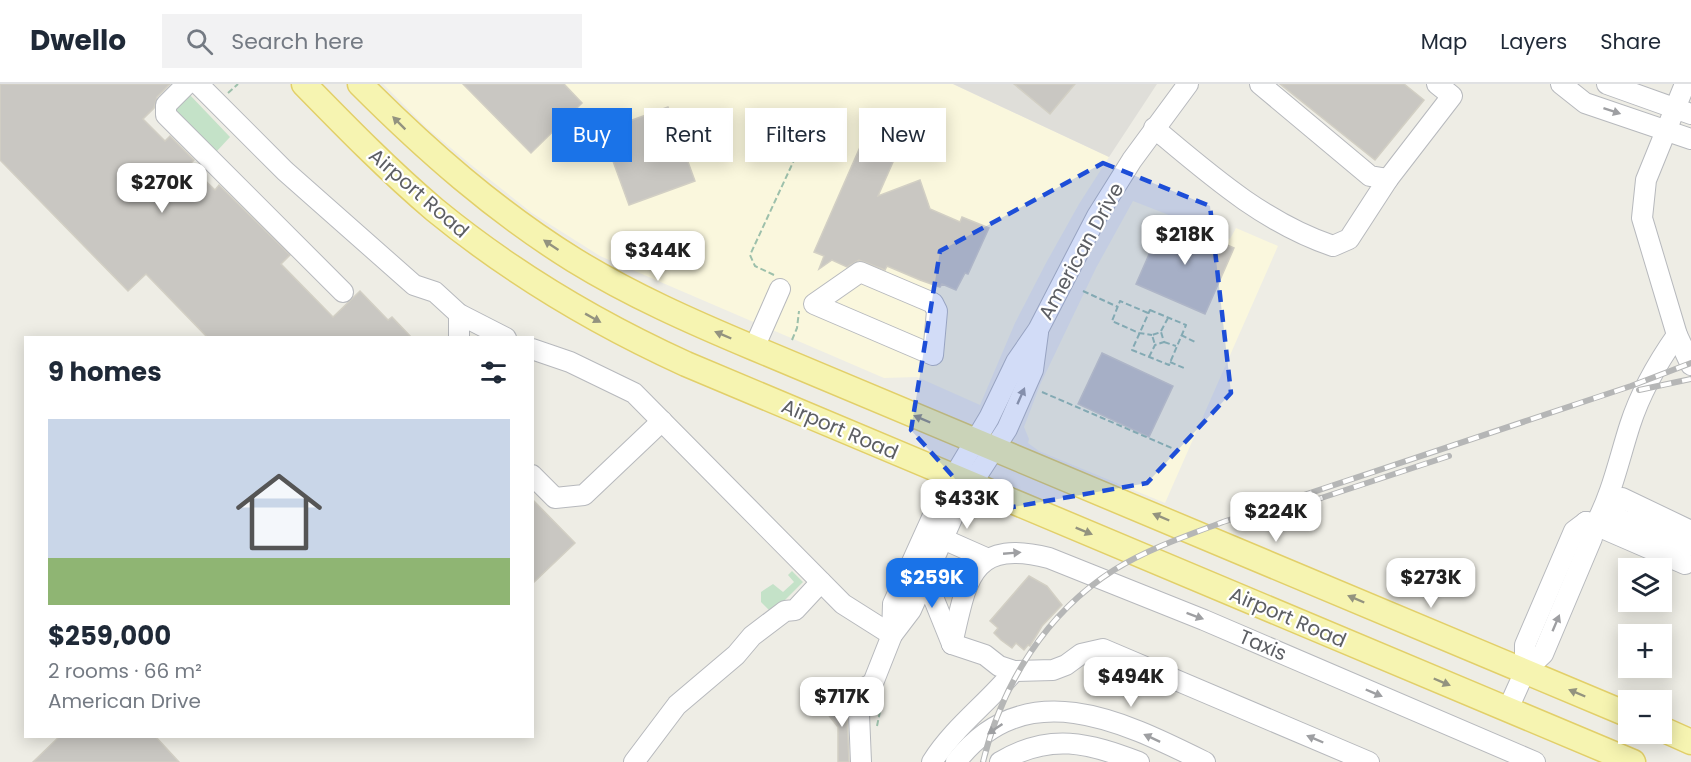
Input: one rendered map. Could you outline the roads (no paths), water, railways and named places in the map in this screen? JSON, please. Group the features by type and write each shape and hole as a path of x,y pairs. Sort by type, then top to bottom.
{"main road":[{"name":"Airport Road","path":"304,84 373,154 435,210 507,265 574,307 686,364 1634,762"},
{"name":"Airport Road","path":"360,84 435,157 546,242 625,289 754,348 1618,710"},
{"path":"1672,733 1691,742"}],"street":[{"path":"187,84 166,105 166,115 342,292"},
{"path":"198,84 285,171 414,285 435,292 459,314 502,336"},
{"name":"American Drive","path":"892,635 893,604 934,513 963,481 986,444 1007,429 1033,370 1038,330 1092,225 1154,128 1188,84"},
{"path":"1260,84 1370,176 1388,179"},
{"path":"1154,128 1210,174 1269,217 1310,238 1333,246 1348,239 1388,179 1452,96 1437,84"},
{"path":"1561,84 1585,103 1691,139"},
{"path":"1607,84 1684,111"},
{"path":"1685,84 1684,111 1666,131 1646,180 1642,218 1677,335 1691,364"},
{"path":"860,272 933,303 937,311 933,355 807,306 860,272"},
{"path":"754,348 781,283"},
{"path":"459,314 459,336"},
{"path":"1508,709 1526,671 1543,654 1607,504 1631,422 1661,357 1677,335"},
{"path":"534,350 570,362 634,393 843,604 892,635 879,685 864,688 859,714 868,730 861,762"},
{"path":"534,477 555,498 584,495 662,421"},
{"name":"American Drive","path":"892,635 910,610 943,539 958,505 963,481"},
{"path":"1607,504 1622,498 1691,531"},
{"path":"1607,504 1691,538"},
{"path":"1607,504 1620,519 1683,556"},
{"path":"934,513 943,539 986,558 973,574 963,594 952,644"},
{"path":"1596,526 1614,548 1656,564 1683,556"},
{"name":"Taxis","path":"986,558 1009,552 1025,552 1049,558 1204,620 1535,762"},
{"path":"933,560 933,597 952,644 985,655 999,666 1014,671 1053,670 1066,665 1081,654 1103,649 1369,762"},
{"path":"634,762 677,705 736,655 750,653 795,620 795,610 821,582"},
{"path":"932,762 948,737 1000,689 1014,671"},
{"path":"956,762 975,742 1012,718 1042,711 1069,711 1099,716 1205,762"},
{"path":"1000,762 1021,750 1042,744 1073,742 1098,746 1139,762"}],"railway":[{"path":"983,762 1002,705 1030,653 1068,607 1090,587 1127,562 1167,543 1223,522 1631,386 1691,363"},
{"path":"1639,390 1691,379"},
{"path":"1312,501 1449,456"}]}
